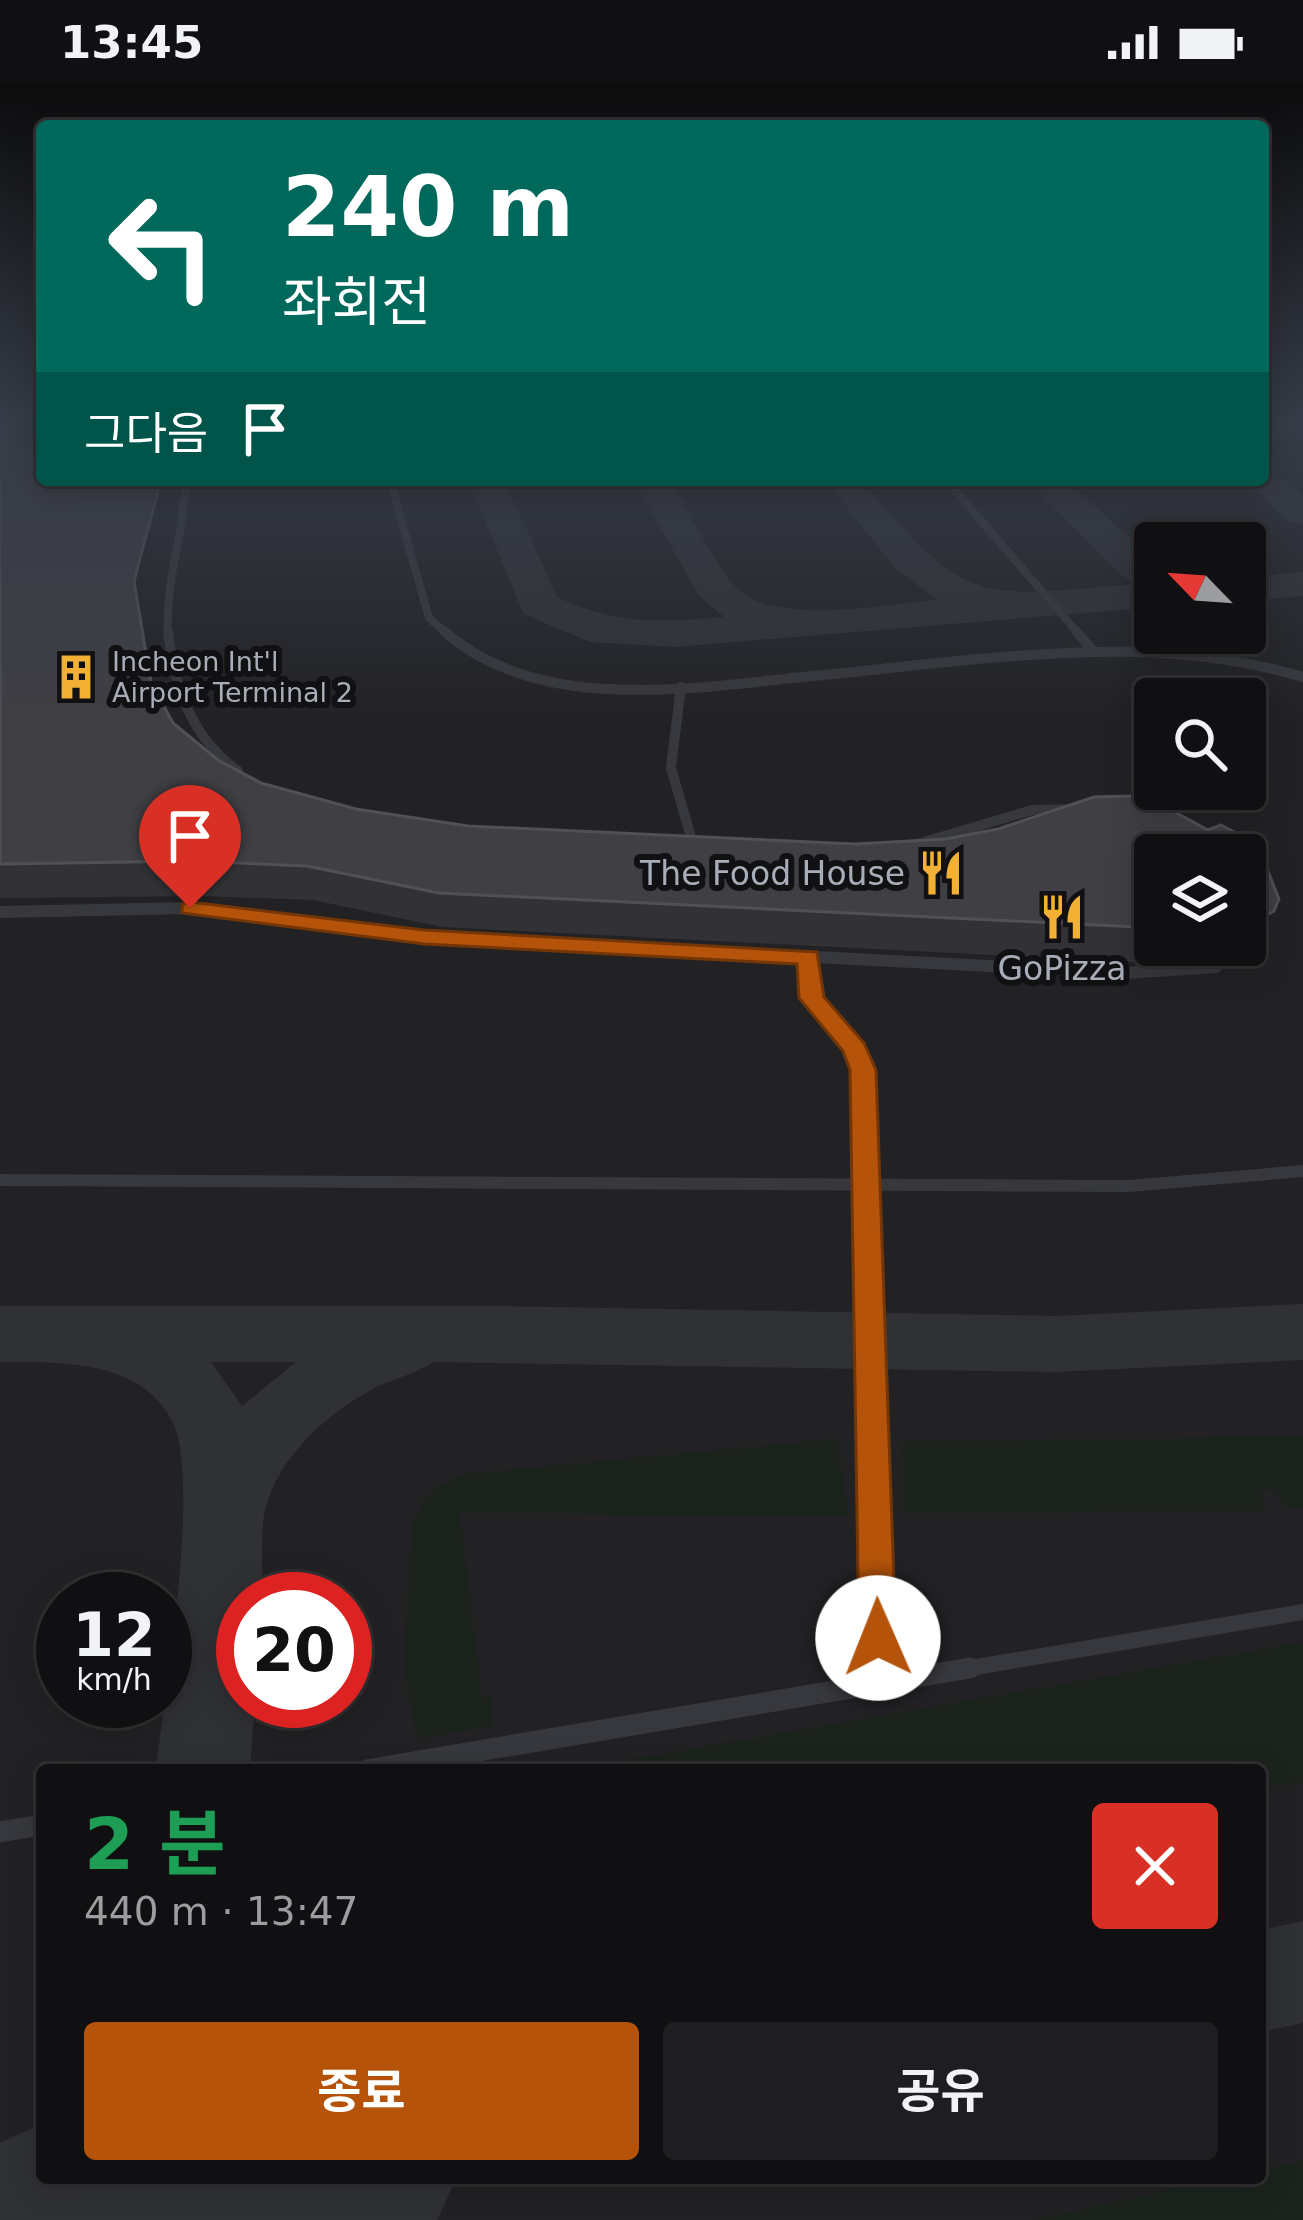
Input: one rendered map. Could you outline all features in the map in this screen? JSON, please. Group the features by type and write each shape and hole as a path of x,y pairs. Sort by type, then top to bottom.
{"lane":[{"path":"183,524 166,610 184,705 208,746 226,764 256,781"},
{"path":"402,524 428,618 448,638 494,663 558,680 626,688 681,687 1094,652 1200,656 1303,677"},
{"path":"984,524 1094,652"},
{"path":"681,687 670,768 694,850"},
{"path":"904,846 957,835 1032,810 1094,810"},
{"path":"672,850 716,851"},
{"path":"0,912 190,908 424,937 1169,972 1217,966"},
{"path":"809,957 812,998 855,1048 863,1070 879,1684"},
{"path":"0,1180 1130,1186 1303,1171"},
{"path":"402,1764 1303,1612"},
{"path":"0,1832 36,1826"}],"shaded area":[{"path":"0,524 1134,524 1134,654 1266,654 1266,524 1303,524 1303,2220 0,2220"},
{"path":"1303,1436 1303,1508 1288,1509 1275,1489 1258,1492 1268,1510 904,1514 902,1442"},
{"path":"837,1439 849,1517 460,1513 482,1696 492,1698 493,1726 417,1739 403,1666 412,1529 424,1502 438,1488 465,1474"},
{"path":"1303,1642 1303,1782 1266,1788 1266,1764 605,1764"},
{"path":"1303,2161 1303,2220 1034,2220 1196,2184 1266,2184 1266,2169"}],"building":[{"name":"Incheon Int'l Airport Terminal 2","path":"0,524 149,524 134,581 151,683 173,723 218,760 261,783 356,809 468,826 855,844 946,839 998,829 1094,797 1130,796 1134,810 1171,810 1208,830 1221,825 1236,834 1134,834 1134,927 439,893 307,866 195,861 0,864"},
{"name":"Incheon Int'l Airport Terminal 2","path":"1266,866 1279,899 1266,915"}],"taxiway":[{"path":"505,524 539,605 590,629 675,634 1134,597"},
{"path":"678,524 720,596 743,611 792,621"},
{"path":"878,524 927,576 970,599 997,604"},
{"path":"1090,524 1134,566"},
{"path":"1266,587 1303,584"},
{"path":"0,1334 501,1334 1056,1344 1303,1332"},
{"path":"106,1341 154,1360 182,1380 204,1406 219,1450 222,1538 204,1764"},
{"path":"226,1511 252,1452 293,1405 345,1369 405,1345"},
{"path":"1266,1980 1303,1972"},
{"path":"0,2211 37,2184"},
{"path":"89,2220 272,2184"},
{"path":"347,2220 393,2184"}],"place":[{"name":"Incheon Int'l Airport Terminal 2","path":"76,677"},
{"name":"The Food House","path":"941,873"},
{"name":"GoPizza","path":"1062,917"}],"route":[{"path":"190,908 424,937 809,957 812,998 855,1048 863,1070 878,1638"}]}
